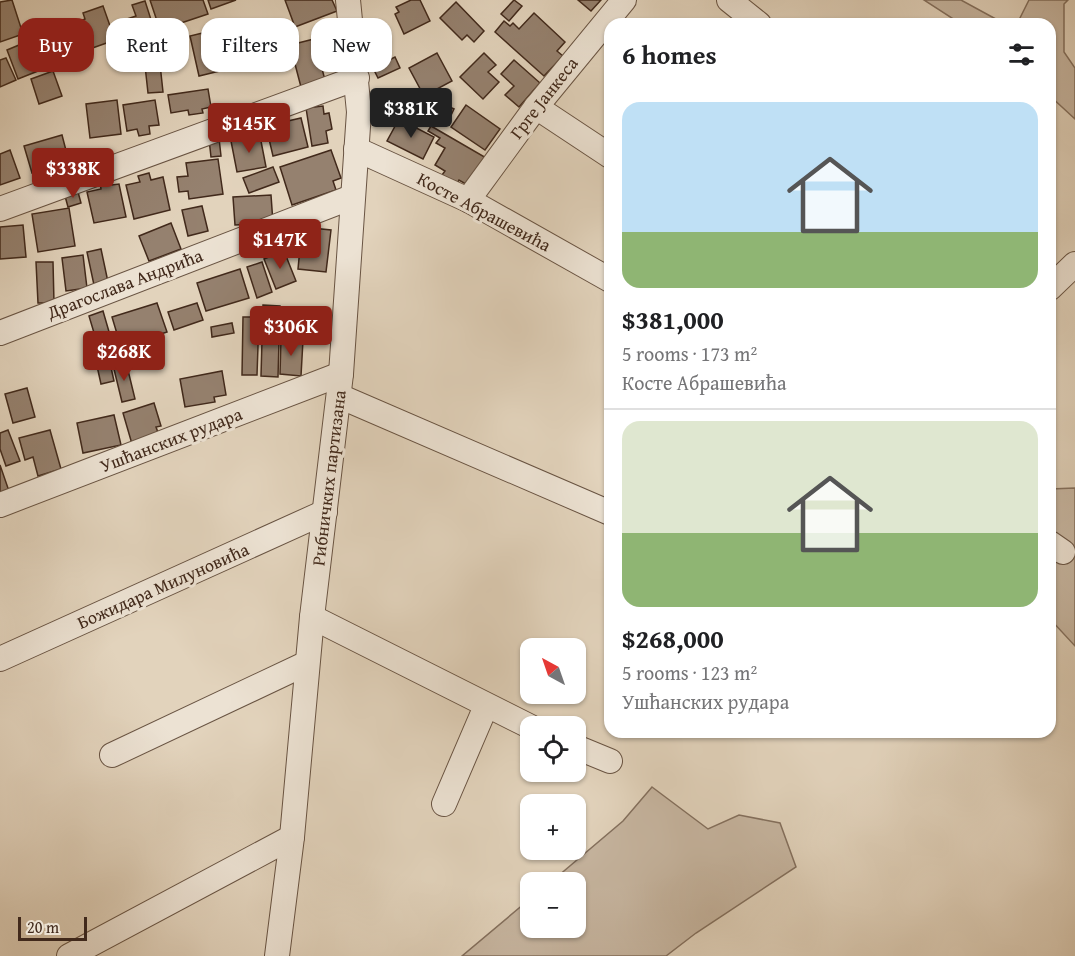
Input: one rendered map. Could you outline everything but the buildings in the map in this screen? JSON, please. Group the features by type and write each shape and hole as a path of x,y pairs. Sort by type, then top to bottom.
{"street":[{"name":"Рибничких партизана","path":"277,956 292,837 312,617 340,385 351,196 359,112 348,0"},
{"name":"Грге Јанкеса","path":"609,18 624,0"},
{"path":"729,0 752,18"},
{"name":"Грге Јанкеса","path":"468,200 536,107 604,24"},
{"path":"0,209 357,78"},
{"path":"536,107 604,152"},
{"name":"Косте Абрашевића","path":"356,149 468,200 604,277"},
{"name":"Драгослава Андрића","path":"0,333 351,196"},
{"path":"1056,282 1075,264"},
{"path":"340,385 604,510"},
{"name":"Ушћанских рудара","path":"0,505 340,385"},
{"name":"Божидара Милуновића","path":"0,659 326,512"},
{"path":"312,617 520,722"},
{"path":"112,755 308,663"},
{"path":"444,804 486,706"},
{"path":"586,751 610,761"},
{"path":"69,956 292,837"}],"shaded area":[{"path":"924,0 961,0 994,18 952,18"},
{"path":"1029,0 1068,0 1064,4 1064,52 1075,68 1075,119 1056,102 1056,18 1020,18"},
{"path":"1075,488 1075,646 1056,625 1056,489"},
{"path":"652,787 708,829 739,815 780,823 796,867 696,933 666,956 462,956 520,907 520,938 586,938 586,872 563,872 577,860 586,860 586,852 623,821"}]}
